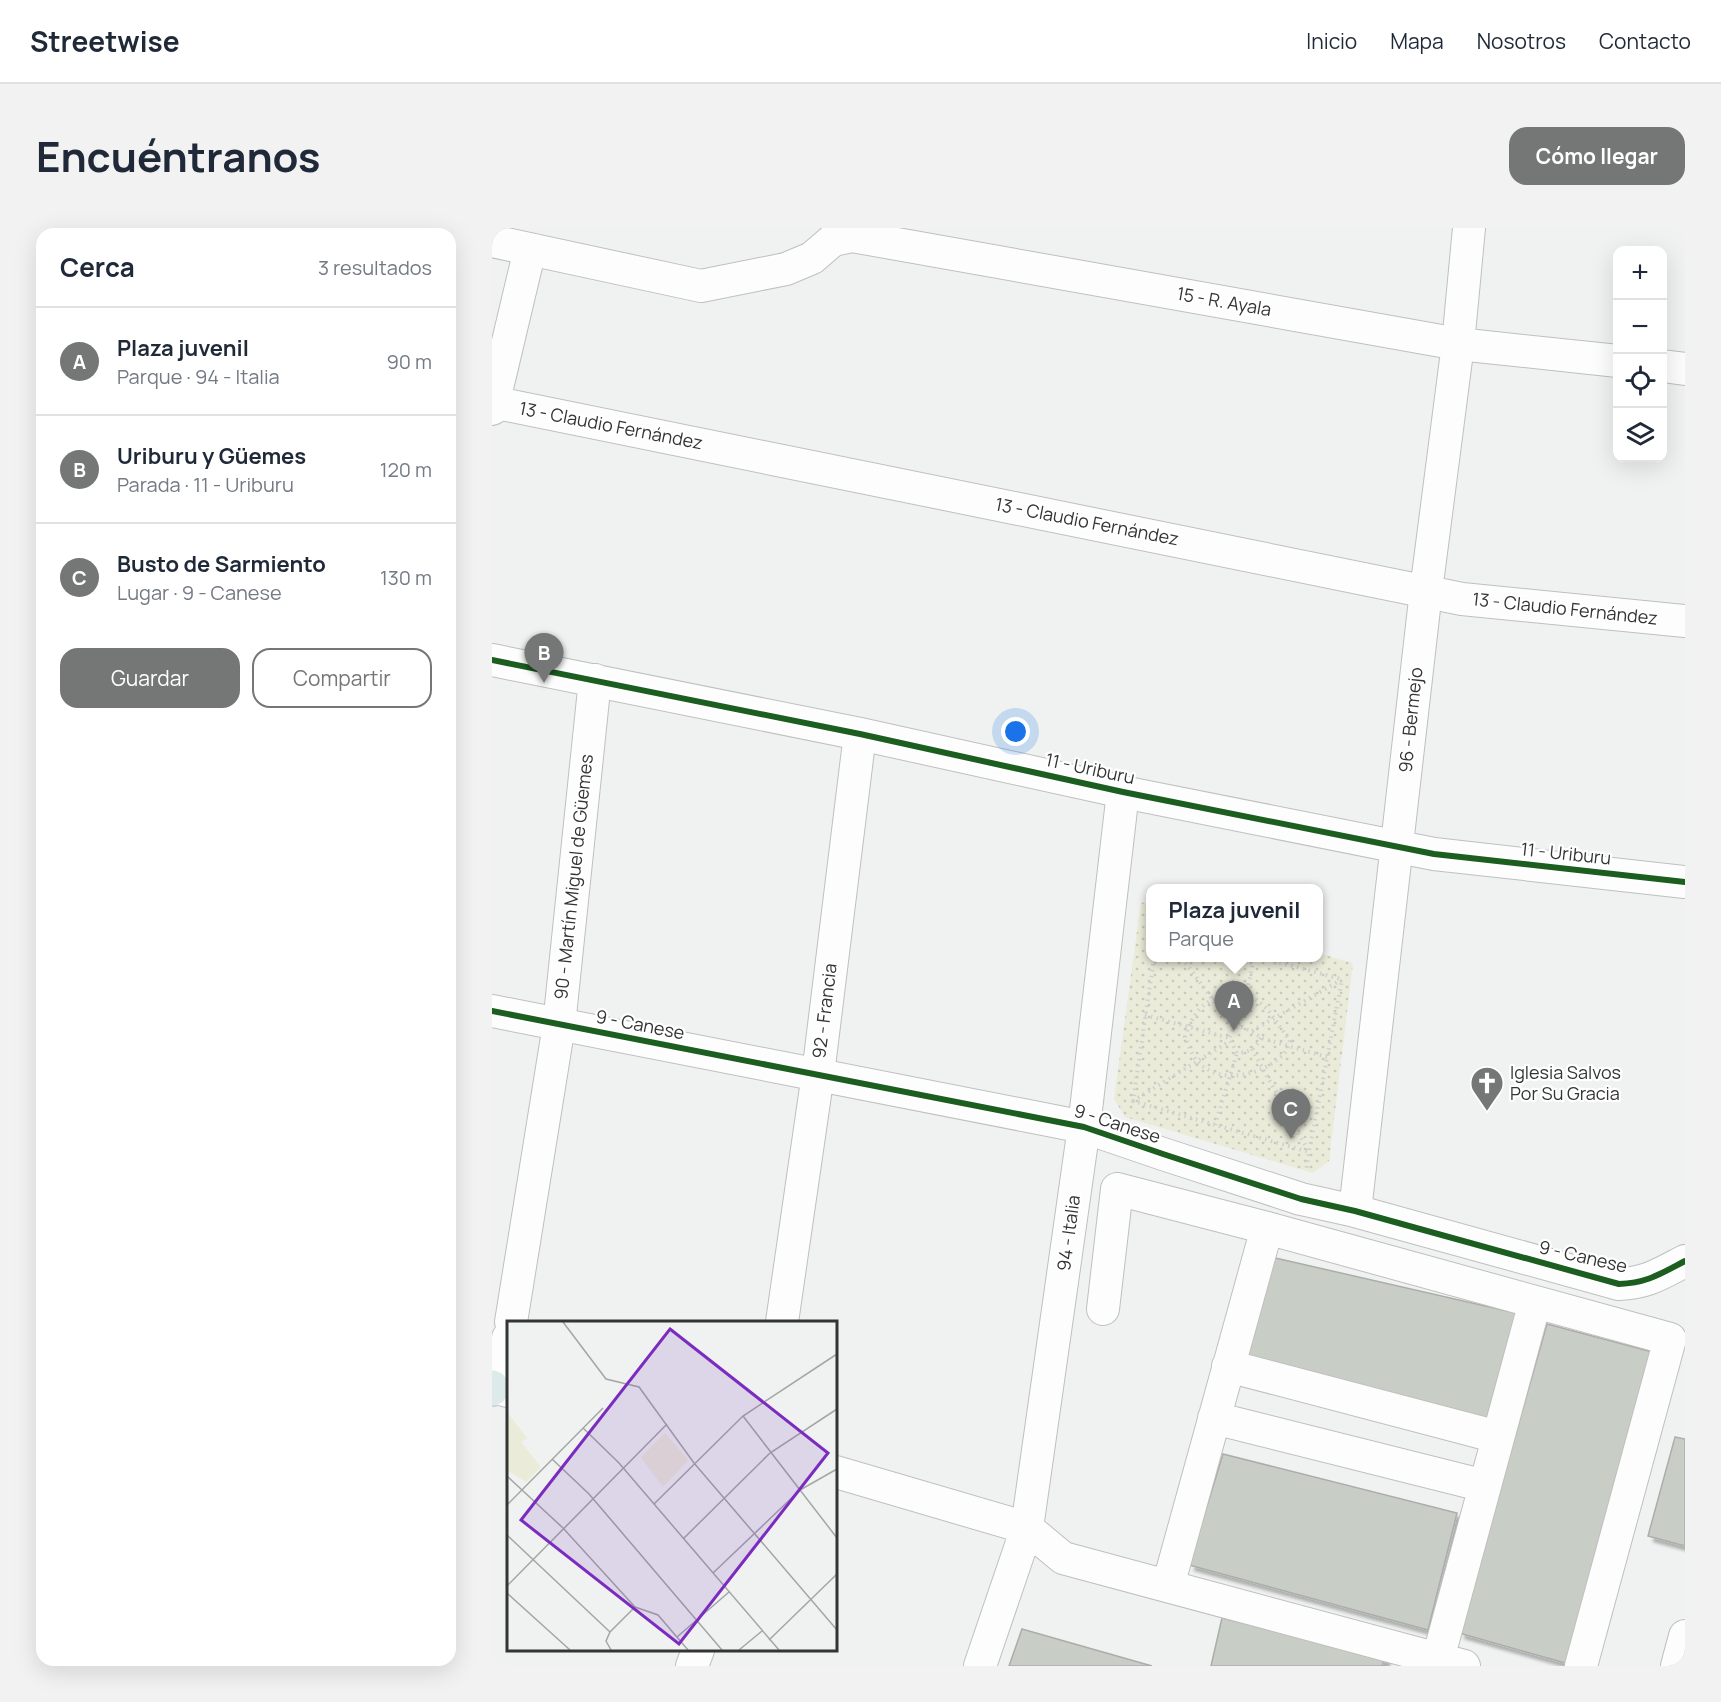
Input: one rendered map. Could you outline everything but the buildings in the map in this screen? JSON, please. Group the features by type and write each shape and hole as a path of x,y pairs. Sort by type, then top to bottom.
{"street":[{"name":"96 - Bermejo","path":"1355,1211 1426,591 1458,344 1469,228"},
{"name":"15 - R. Ayala","path":"832,234 1458,344 1613,361"},
{"path":"492,241 701,286 786,269 812,258 832,234"},
{"path":"492,405 530,249"},
{"path":"1667,367 1685,369"},
{"name":"13 - Claudio Fernández","path":"492,405 1462,599 1685,621"},
{"name":"11 - Uriburu","path":"492,660 860,734 1123,792 1434,854 1685,882"},
{"name":"90 - Martín Miguel de Güemes","path":"511,1321 559,1025 595,681"},
{"name":"92 - Francia","path":"782,1321 818,1074 860,734"},
{"name":"94 - Italia","path":"980,1666 1027,1528 1084,1127 1123,792"},
{"name":"9 - Canese","path":"492,1011 1084,1127 1301,1199 1355,1211 1619,1284 1638,1284 1685,1261"},
{"path":"1103,1309 1117,1189 1670,1339 1581,1666"},
{"path":"1168,1586 1267,1228"},
{"path":"837,1472 1027,1528 1063,1558 1451,1663 1485,1485 1535,1302"},
{"path":"507,1347 506,1356 492,1388 507,1391"},
{"path":"1228,1366 1498,1437"},
{"path":"1214,1418 1485,1485"},
{"path":"1677,1666 1685,1636"},
{"path":"692,1666 698,1651"}],"path":[{"path":"1133,1101 1153,962"},
{"path":"1186,962 1234,1028"},
{"path":"1240,1026 1253,962"},
{"path":"1279,962 1342,980"},
{"path":"1252,1031 1342,980"},
{"path":"1301,1199 1342,980"},
{"path":"1247,991 1274,1018 1290,1041 1285,1052 1262,1067 1244,1075 1230,1076 1212,1073 1198,1061 1185,1037 1190,1020 1213,999 1224,993 1247,991"},
{"path":"1145,1015 1229,1040 1237,1053 1215,1125"},
{"path":"1133,1101 1229,1040 1234,1028 1240,1026 1261,1038 1327,1057"},
{"path":"1237,1053 1256,1047 1261,1038"},
{"path":"1252,1049 1309,1152"},
{"path":"1133,1101 1309,1152"}],"green space":[{"path":"1141,902 1146,904 1146,962 1323,962 1323,954 1353,963 1329,1161 1313,1173 1125,1117 1114,1099"}],"cycle path":[{"path":"492,660 860,734 1123,792 1434,854 1685,882"},
{"path":"492,1011 1084,1127 1301,1199 1355,1211 1619,1284 1646,1280 1685,1261"}],"place":[{"name":"Uriburu y Güemes","path":"544,683"},
{"name":"Plaza juvenil","path":"1234,1031"},
{"name":"Iglesia Salvos Por Su Gracia","path":"1487,1112"},
{"name":"Busto de Sarmiento","path":"1291,1139"}]}
